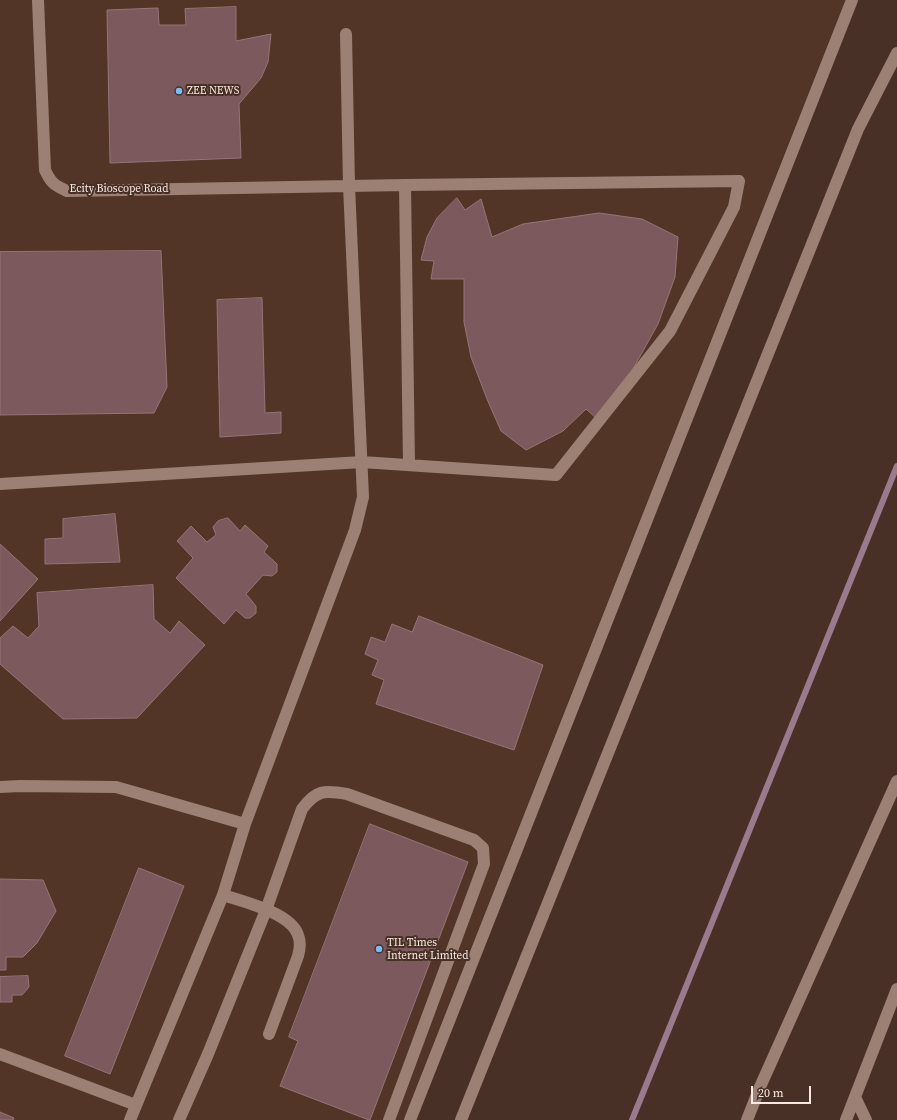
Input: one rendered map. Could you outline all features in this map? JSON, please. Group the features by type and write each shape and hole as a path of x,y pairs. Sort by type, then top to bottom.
{"street":[{"name":"Ecity Bioscope Road","path":"38,0 45,170 50,180 58,187 67,191 739,181 734,207 670,331 556,475 410,465"},
{"path":"410,1120 852,0"},
{"path":"130,1120 223,895 245,824 356,530 363,497 349,186 346,34"},
{"path":"461,1120 858,129 897,53"},
{"path":"0,484 362,462 410,465 404,185"},
{"path":"747,1120 763,1079 897,780"},
{"path":"0,787 116,787 245,824"},
{"path":"180,1120 266,910 302,809 313,796 321,793 336,792 347,794 474,840 483,848 484,864 389,1120"},
{"path":"223,895 281,916 292,925 298,934 300,945 298,956 269,1034"},
{"path":"846,1120 897,989"},
{"path":"0,1054 136,1105"},
{"path":"855,1098 866,1120"}],"shaded area":[{"path":"0,0 845,0 403,1120 0,1120"}],"building":[{"name":"ZEE NEWS","path":"236,7 236,41 271,34 268,62 261,78 239,104 241,158 110,163 107,10 158,8 159,25 186,25 185,9"},
{"path":"457,198 465,210 481,199 492,237 523,224 599,213 642,219 678,237 675,277 658,324 629,376 596,418 586,409 563,431 526,450 501,431 471,357 464,322 464,279 431,279 434,261 421,260 427,237 437,218"},
{"path":"161,251 167,387 154,413 0,415 0,252"},
{"path":"262,298 265,413 281,412 281,433 220,437 217,300"},
{"path":"115,514 120,562 45,564 45,539 63,538 63,519"},
{"path":"228,518 240,531 245,525 268,546 264,552 277,564 277,572 272,576 263,575 246,594 256,606 256,613 250,618 245,618 236,610 224,624 176,578 193,558 177,541 191,526 207,542 216,535 213,527 218,521"},
{"path":"0,544 38,579 0,621"},
{"path":"153,585 154,619 170,633 179,621 205,645 137,718 63,719 0,664 0,638 13,626 28,638 39,626 37,593"},
{"path":"419,616 543,665 514,750 376,704 384,680 372,675 378,660 365,654 371,637 385,642 392,624 412,632"},
{"name":"TIL Times Internet Limited","path":"370,824 468,862 369,1120 280,1086 298,1041 289,1037"},
{"path":"139,868 184,886 110,1074 65,1056"},
{"path":"0,879 43,880 56,911 37,943 23,957 6,957 6,970 0,970"},
{"path":"28,976 29,987 22,995 12,995 12,1002 0,1002 0,977"},
{"path":"0,1112 14,1118 13,1120 0,1120"}],"waterway":[{"path":"632,1120 897,466"}],"place":[{"name":"ZEE NEWS","path":"179,91"},
{"name":"TIL Times Internet Limited","path":"379,949"}]}
